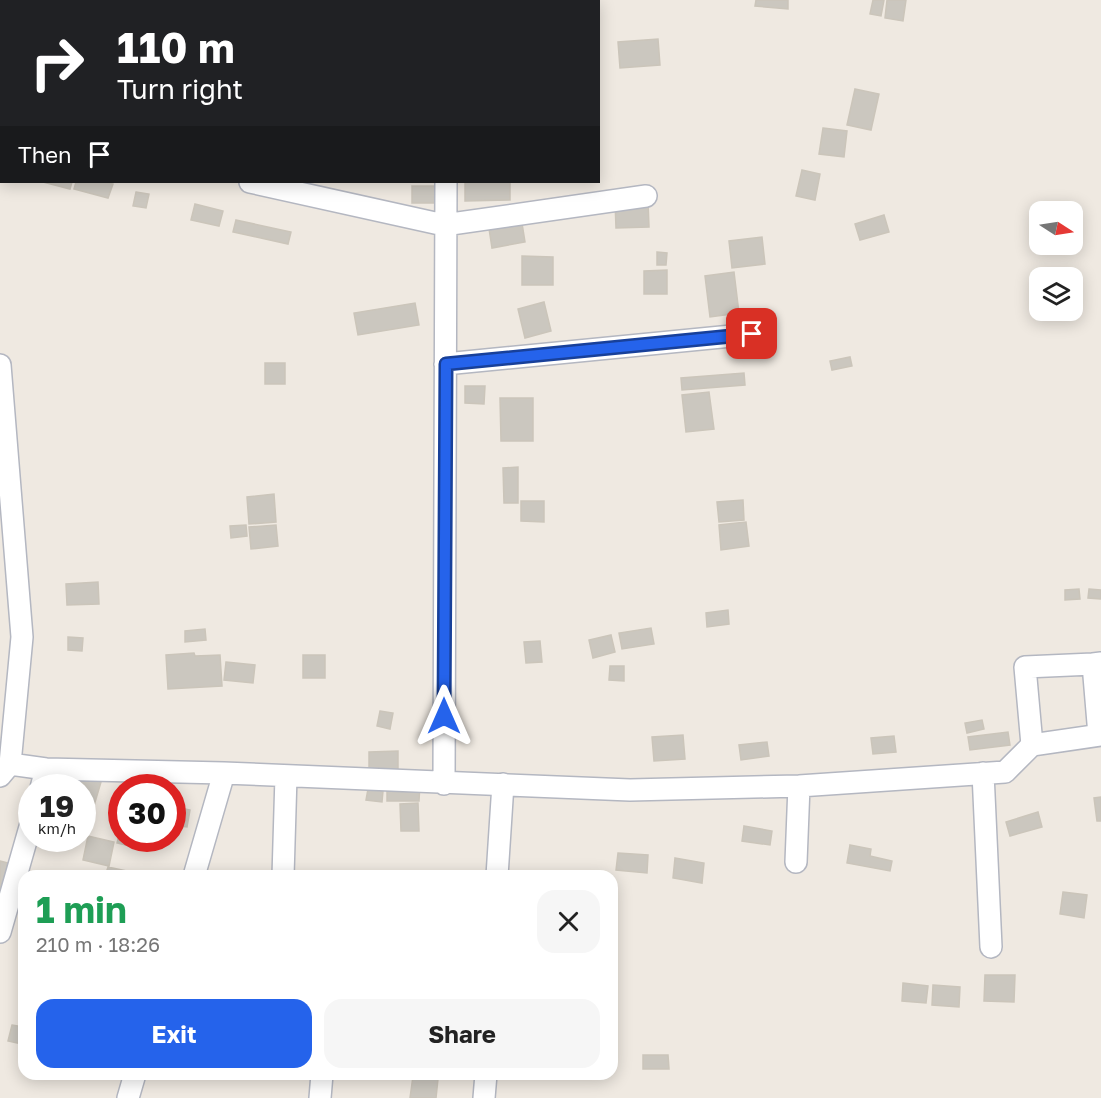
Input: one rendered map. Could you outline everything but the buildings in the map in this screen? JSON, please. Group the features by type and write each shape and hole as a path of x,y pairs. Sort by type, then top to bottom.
{"street":[{"path":"255,183 444,225 646,196"},
{"path":"444,783 446,364 444,225 446,183"},
{"path":"446,364 752,334"},
{"path":"0,365 22,638 7,717 5,770 24,774"},
{"path":"96,777 224,773 630,789 799,786 1005,772 1032,745 1100,735 1097,663 1025,667 1032,745"},
{"path":"196,870 224,773"},
{"path":"983,773 991,947"},
{"path":"283,870 286,776"},
{"path":"497,870 503,784"},
{"path":"796,862 799,786"},
{"path":"0,932 23,852"},
{"path":"128,1098 133,1080"},
{"path":"320,1098 322,1080"},
{"path":"484,1098 486,1080"}],"route":[{"path":"444,716 446,364 752,334"}]}
